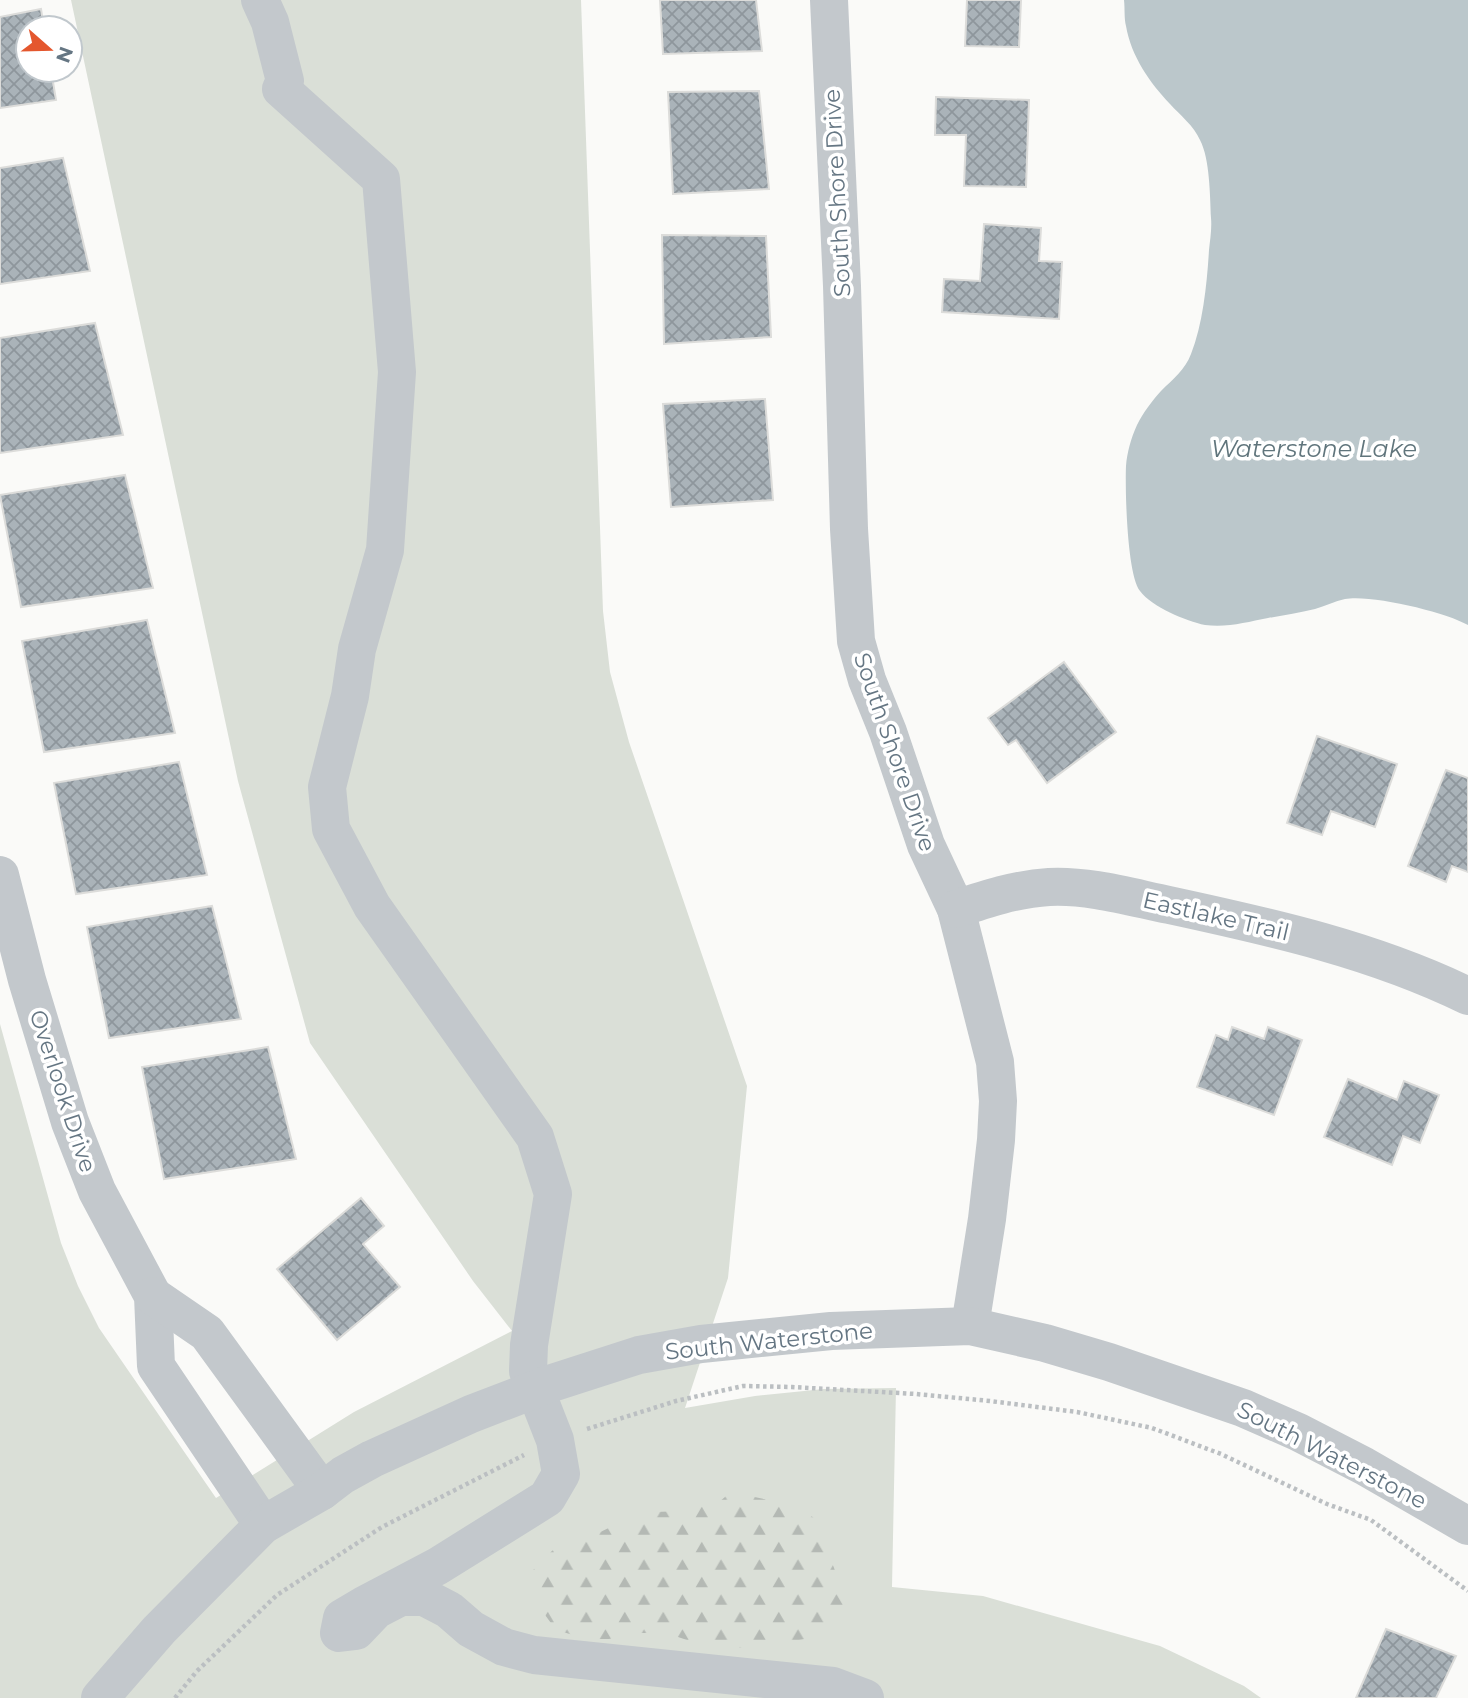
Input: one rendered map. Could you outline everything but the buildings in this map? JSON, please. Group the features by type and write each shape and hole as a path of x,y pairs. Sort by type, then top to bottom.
{"street":[{"path":"260,0 270,22 285,81 281,89 381,179 397,372 385,550 357,649 350,696 327,788 331,829 372,906 535,1137 553,1194 529,1345 528,1371 555,1440 561,1474 547,1499 438,1566 342,1618 340,1633 356,1631 376,1610 401,1597 424,1597 449,1610 471,1629 504,1647 534,1655 833,1686 865,1698"},
{"name":"South Shore Drive","path":"829,0 842,286 849,528 856,641 867,680 888,732 926,845 956,909 995,1062 998,1101 996,1140 970,1325"},
{"name":"Overlook Drive","path":"0,875 27,980 70,1122 97,1191 153,1296 156,1367 263,1525"},
{"name":"Eastlake Trail","path":"956,909 1002,894 1049,887 1094,889 1298,934 1375,957 1468,996"},
{"name":"Overlook Drive","path":"153,1296 207,1334 323,1491"},
{"name":"South Waterstone","path":"100,1698 159,1630 263,1525 323,1491 343,1475 471,1414 535,1389 639,1356 701,1344 831,1331 970,1325 1097,1358 1243,1408 1298,1432 1364,1466 1468,1526"}],"path":[{"path":"175,1698 197,1671 277,1595 382,1527 555,1440 676,1401 743,1386 916,1394 990,1401 1077,1412 1152,1428 1221,1454 1327,1504 1371,1520 1468,1591"}],"green space":[{"path":"71,0 581,0 603,611 610,672 629,742 747,1086 728,1278 685,1408 755,1396 824,1389 896,1388 892,1587 983,1596 1160,1646 1244,1686 1261,1698 0,1698 0,1024 61,1243 78,1286 99,1328 216,1498 354,1412 512,1331 473,1281 310,1043 238,781 84,61 84,14 74,14"},
{"path":"731,1492 804,1510 815,1519 841,1586 845,1614 816,1637 735,1648 690,1641 666,1633 636,1633 609,1639 587,1639 556,1630 540,1608 535,1587 528,1576 562,1542 584,1540 625,1520 655,1512 683,1511 719,1502"}],"water":[{"name":"Waterstone Lake","path":"1124,0 1468,0 1468,625 1408,605 1357,598 1245,623 1205,625 1170,612 1140,591 1132,568 1128,532 1127,456 1142,416 1182,370 1191,354 1204,303 1211,222 1209,178 1203,148 1194,130 1155,87 1142,68 1132,48 1126,26"}]}
